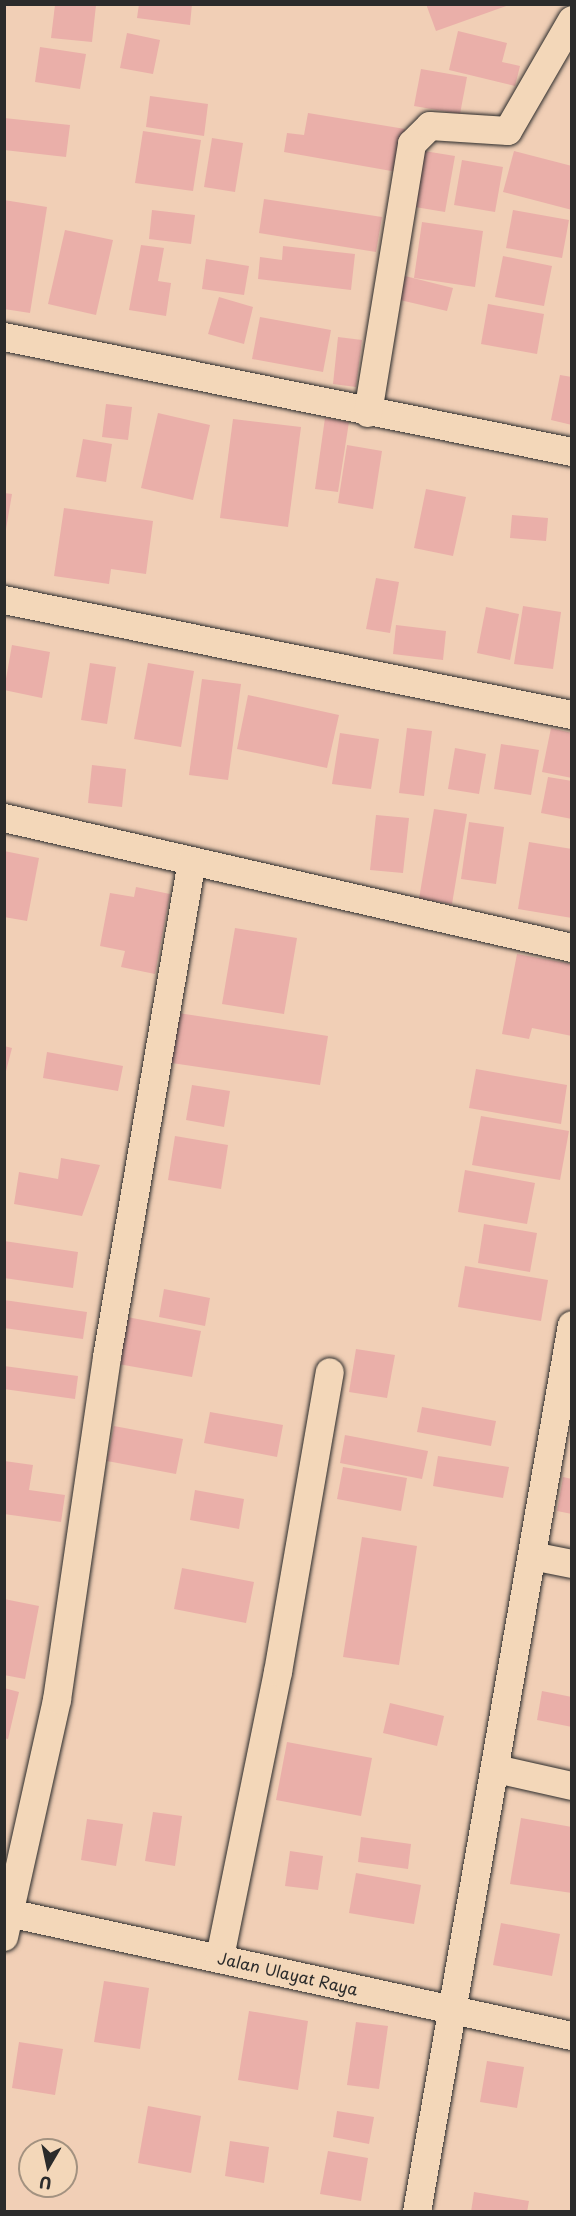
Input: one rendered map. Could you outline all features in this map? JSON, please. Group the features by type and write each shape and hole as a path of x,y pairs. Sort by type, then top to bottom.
{"street":[{"path":"368,413 412,144 430,126 508,131 572,20"},
{"path":"4,337 368,413 572,452"},
{"path":"4,600 572,715"},
{"path":"4,818 572,948"},
{"path":"6,1920 57,1700 107,1357 192,861"},
{"path":"417,2211 572,1325"},
{"path":"220,1957 278,1672 330,1372"},
{"path":"532,1556 572,1564"},
{"path":"496,1769 572,1786"},
{"name":"Jalan Ulayat Raya","path":"6,1920 220,1957 572,2037"}],"building":[{"path":"139,4 192,4 190,25 137,18"},
{"path":"426,4 509,4 509,5 436,31"},
{"path":"55,5 96,5 92,42 51,38"},
{"path":"458,31 507,43 502,62 520,66 515,86 449,70"},
{"path":"127,33 160,40 153,74 120,68"},
{"path":"40,47 86,54 80,89 35,82"},
{"path":"421,69 467,77 460,114 414,106"},
{"path":"150,96 208,104 204,136 146,127"},
{"path":"308,113 405,129 397,172 284,152 287,133 304,135"},
{"path":"4,118 70,125 66,157 4,150"},
{"path":"143,131 201,140 193,191 135,183"},
{"path":"212,138 243,143 235,192 204,187"},
{"path":"418,150 455,156 445,212 409,206"},
{"path":"514,151 572,166 572,210 503,192"},
{"path":"462,160 503,167 495,212 454,205"},
{"path":"264,199 382,217 376,252 259,233"},
{"path":"4,200 47,207 30,313 4,309"},
{"path":"152,210 195,215 191,244 149,239"},
{"path":"513,210 569,220 562,258 506,248"},
{"path":"422,222 483,231 475,287 414,278"},
{"path":"65,230 113,240 96,315 48,304"},
{"path":"141,245 164,248 158,281 171,283 166,316 129,310"},
{"path":"283,246 355,254 351,290 258,279 260,257 282,260"},
{"path":"503,256 552,266 544,306 495,297"},
{"path":"206,259 249,266 244,295 202,289"},
{"path":"405,276 453,288 447,311 400,300"},
{"path":"219,297 253,307 244,344 208,334"},
{"path":"488,304 544,314 537,354 481,344"},
{"path":"260,317 331,330 323,372 252,359"},
{"path":"338,337 362,340 356,387 333,384"},
{"path":"560,375 572,377 572,425 551,420"},
{"path":"106,404 132,407 128,440 102,437"},
{"path":"158,413 210,425 193,500 141,488"},
{"path":"325,418 349,422 338,492 315,489"},
{"path":"233,419 301,427 288,527 220,518"},
{"path":"83,439 112,444 106,482 76,477"},
{"path":"347,445 382,451 373,509 338,503"},
{"path":"426,489 466,497 453,556 414,548"},
{"path":"4,493 12,494 6,529 4,529"},
{"path":"64,508 153,521 146,574 111,569 109,584 54,576"},
{"path":"512,515 548,518 546,541 510,538"},
{"path":"376,578 399,582 390,633 366,629"},
{"path":"523,606 561,612 553,669 514,664"},
{"path":"486,607 519,614 510,660 477,653"},
{"path":"396,625 446,631 443,660 393,654"},
{"path":"12,645 50,652 42,698 4,690"},
{"path":"90,663 116,667 107,724 81,720"},
{"path":"148,663 194,671 181,747 134,739"},
{"path":"202,679 241,684 228,780 189,775"},
{"path":"248,695 339,715 327,768 237,749"},
{"path":"407,728 432,731 424,796 399,793"},
{"path":"551,728 572,733 572,778 542,772"},
{"path":"340,733 379,739 371,789 332,784"},
{"path":"501,744 539,750 531,795 494,789"},
{"path":"455,748 486,754 479,794 448,789"},
{"path":"92,765 126,769 122,807 88,803"},
{"path":"548,777 572,781 572,819 541,813"},
{"path":"434,809 467,814 452,904 419,899"},
{"path":"376,815 409,818 403,873 370,870"},
{"path":"469,822 504,827 496,884 461,879"},
{"path":"529,842 572,849 572,918 518,909"},
{"path":"4,851 39,858 27,921 4,917"},
{"path":"136,887 170,894 155,974 121,967 125,951 100,946 110,893 134,897"},
{"path":"235,928 297,938 284,1014 222,1004"},
{"path":"517,954 572,964 572,1036 532,1028 529,1039 502,1034"},
{"path":"172,1012 328,1036 320,1085 165,1062"},
{"path":"4,1046 12,1048 5,1075 4,1075"},
{"path":"47,1052 123,1066 118,1091 43,1078"},
{"path":"476,1069 567,1085 561,1124 469,1108"},
{"path":"192,1085 230,1091 224,1127 186,1120"},
{"path":"481,1116 569,1131 560,1180 472,1165"},
{"path":"175,1136 228,1145 221,1189 168,1180"},
{"path":"61,1158 100,1165 82,1216 14,1204 19,1172 58,1179"},
{"path":"465,1170 535,1183 527,1224 458,1212"},
{"path":"484,1224 537,1233 530,1272 478,1263"},
{"path":"4,1241 78,1252 73,1288 4,1278"},
{"path":"465,1266 548,1280 541,1321 458,1307"},
{"path":"164,1289 210,1298 205,1326 159,1317"},
{"path":"4,1300 87,1312 83,1339 4,1328"},
{"path":"127,1317 201,1331 192,1377 118,1364"},
{"path":"356,1349 395,1355 387,1398 349,1392"},
{"path":"4,1366 78,1376 75,1399 4,1389"},
{"path":"422,1407 496,1421 491,1446 417,1432"},
{"path":"210,1412 283,1425 277,1457 204,1443"},
{"path":"114,1426 183,1439 176,1474 107,1461"},
{"path":"345,1435 428,1451 422,1479 340,1463"},
{"path":"438,1456 509,1467 503,1498 433,1486"},
{"path":"4,1461 33,1465 29,1490 65,1495 61,1522 4,1514"},
{"path":"343,1467 407,1478 401,1511 337,1499"},
{"path":"563,1477 572,1479 572,1514 557,1511"},
{"path":"195,1490 244,1499 239,1529 190,1520"},
{"path":"362,1537 417,1546 399,1665 343,1657"},
{"path":"182,1568 254,1582 246,1623 174,1609"},
{"path":"4,1599 39,1606 25,1679 4,1675"},
{"path":"4,1688 19,1692 8,1739 4,1738"},
{"path":"542,1691 572,1697 572,1727 537,1720"},
{"path":"390,1703 444,1716 437,1746 383,1733"},
{"path":"287,1742 372,1758 361,1816 276,1800"},
{"path":"153,1812 182,1816 175,1866 145,1861"},
{"path":"521,1818 572,1827 572,1893 510,1884"},
{"path":"87,1819 123,1824 116,1866 81,1860"},
{"path":"361,1837 411,1844 408,1869 358,1862"},
{"path":"290,1851 323,1856 318,1890 285,1886"},
{"path":"356,1873 421,1885 414,1924 349,1913"},
{"path":"501,1923 560,1934 552,1976 493,1965"},
{"path":"104,1981 149,1988 140,2049 94,2042"},
{"path":"249,2011 308,2021 298,2090 238,2080"},
{"path":"356,2022 388,2026 379,2089 347,2085"},
{"path":"19,2042 63,2049 55,2095 12,2088"},
{"path":"487,2061 524,2067 517,2108 480,2102"},
{"path":"148,2106 201,2116 191,2173 138,2163"},
{"path":"337,2111 374,2117 369,2144 333,2137"},
{"path":"230,2141 269,2147 264,2183 225,2176"},
{"path":"328,2151 368,2158 361,2201 320,2194"},
{"path":"474,2192 529,2201 527,2212 471,2212"}]}
